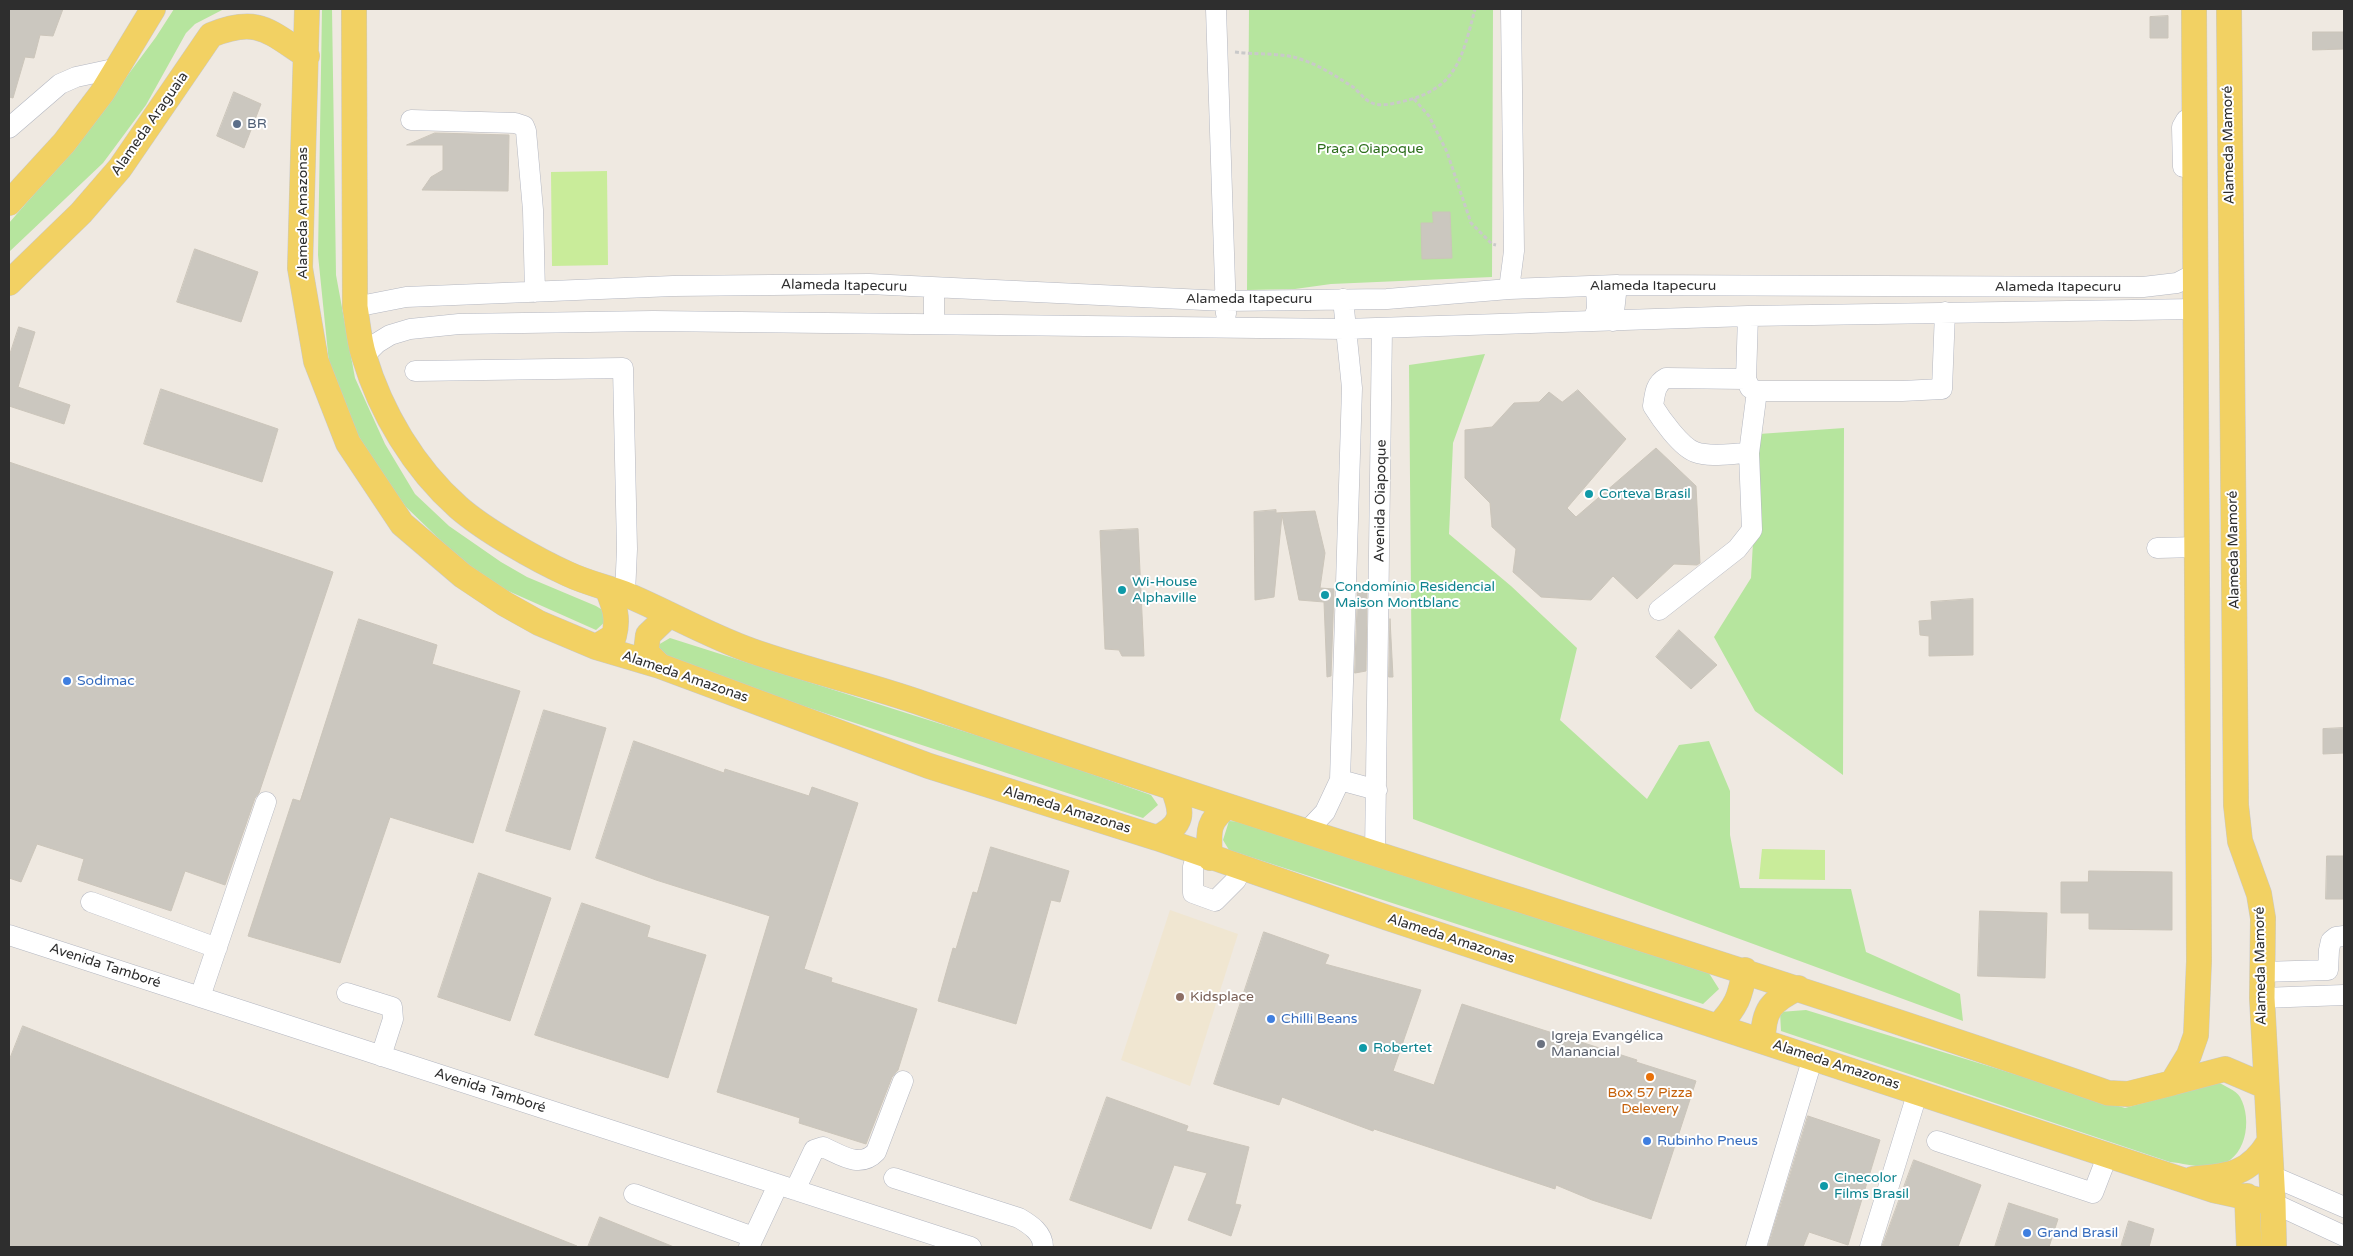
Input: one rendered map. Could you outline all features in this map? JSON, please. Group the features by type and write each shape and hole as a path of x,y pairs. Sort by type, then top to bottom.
{"main road":[{"path":"9,203 64,143 118,68 153,9"},
{"name":"Alameda Amazonas","path":"307,9 300,268 316,361 348,443 402,524 463,576 504,604 539,623 596,646 660,666 929,766 1157,838 1241,869 2185,1179 2213,1190 2273,1203"},
{"path":"354,9 355,307 364,356 397,431 419,466 460,509 518,548 569,575 616,591 748,650 920,702 1032,742 1308,830 1375,854 1745,970 2108,1093 2128,1094 2224,1069 2265,1086"},
{"path":"2172,1083 2189,1055 2196,1035 2199,984 2194,9"},
{"name":"Alameda Mamoré","path":"2229,9 2236,805 2240,841 2259,894 2263,918 2262,998 2274,1247"},
{"name":"Alameda Araguaia","path":"9,283 81,213 120,168 211,35 245,25 261,27 307,56"},
{"path":"2194,118 2229,117"},
{"path":"596,646 614,636 617,624 616,591"},
{"path":"660,666 646,652 648,635 669,615"},
{"path":"2198,694 2236,692"},
{"path":"1157,838 1174,828 1179,821 1180,811 1173,788"},
{"path":"1204,855 1213,819 1228,806"},
{"path":"1718,1026 1733,1010 1739,999 1745,970"},
{"path":"1763,1041 1763,1025 1769,1008 1779,997 1798,988"},
{"path":"2185,1179 2239,1172 2250,1165 2269,1142"},
{"path":"2247,1196 2249,1247"}],"street":[{"path":"1216,9 1227,328"},
{"path":"1508,289 1514,250 1511,9"},
{"path":"9,128 60,84 76,77 118,68"},
{"path":"411,120 515,123 524,126 533,210 535,292"},
{"name":"Alameda Itapecuru","path":"355,307 406,297 692,286 869,284 1225,301 1387,299 1508,289 1617,285 2143,287 2177,283 2196,273"},
{"path":"1613,321 1617,285"},
{"path":"1592,321 1597,310 1596,286"},
{"path":"2141,309 2143,287"},
{"path":"934,288 934,324"},
{"path":"406,297 410,329"},
{"path":"1308,830 1325,812 1340,780 1352,388 1343,299"},
{"name":"Alameda Itapecuru","path":"364,356 377,343 390,335 410,329 459,324 653,321 1345,329 1748,316 2141,309 2196,310"},
{"path":"1749,452 1708,455 1694,452 1684,444 1653,406 1656,389 1660,382 1666,378 1873,392 1942,389 1945,312"},
{"path":"1659,610 1737,549 1752,530 1749,452 1751,385 1748,316"},
{"name":"Avenida Oiapoque","path":"1375,854 1382,328"},
{"path":"416,372 623,368 626,549 616,591"},
{"path":"2157,548 2197,547"},
{"path":"1340,780 1377,790"},
{"path":"200,997 266,802"},
{"path":"1204,855 1193,867 1193,893 1215,901 1236,880 1241,869"},
{"path":"91,902 217,948"},
{"name":"Avenida Tamboré","path":"9,935 971,1247"},
{"path":"2262,998 2336,995 2328,970 2331,941 2336,937 2344,936"},
{"path":"2262,972 2328,970"},
{"path":"347,993 392,1007 393,1019 381,1056"},
{"path":"1756,1247 1813,1057"},
{"path":"634,1194 751,1242 814,1150 823,1147 854,1160 864,1161 876,1152 903,1081"},
{"path":"1870,1247 1918,1092"},
{"path":"1937,1142 2092,1193 2108,1154"},
{"path":"2272,1176 2344,1207"},
{"path":"894,1178 1019,1218 1034,1228 1043,1241 1043,1247"},
{"path":"2273,1203 2344,1236"}],"path":[{"path":"1216,50 1302,59 1330,72 1355,89 1371,103 1389,104 1414,99 1432,90 1453,75 1463,53 1474,9"},
{"path":"1414,99 1428,116 1447,152 1471,223 1492,244 1514,250"}],"shaded area":[{"name":"Kidsplace","path":"1170,910 1238,934 1190,1086 1121,1060"}],"green space":[{"path":"174,9 224,9 195,24 186,33 146,105 103,163 9,252 9,223 70,153 156,37"},
{"path":"322,9 332,9 336,275 355,378 385,444 415,494 449,526 501,562 527,577 606,612 606,621 596,630 497,586 460,559 406,507 373,462 357,433 329,363 318,255"},
{"name":"Praça Oiapoque","path":"1249,9 1493,9 1492,277 1331,284 1295,289 1247,290"},
{"path":"607,171 608,265 552,266 551,172"},
{"path":"1485,354 1453,443 1449,534 1511,586 1577,648 1560,720 1647,799 1679,745 1709,741 1730,791 1730,835 1740,888 1851,889 1866,952 1960,994 1963,1021 1413,819 1409,365"},
{"path":"1844,428 1843,775 1755,711 1714,637 1751,578 1759,434"},
{"path":"670,638 1026,751 1151,795 1158,805 1143,818 661,659 651,649"},
{"path":"1229,821 1245,822 1707,970 1719,989 1703,1004 1229,850 1223,840"},
{"path":"1762,849 1825,850 1825,880 1759,879"},
{"path":"1806,1010 2125,1108 2218,1082 2233,1090 2240,1097 2246,1117 2244,1138 2240,1148 2226,1163 2211,1167 2170,1162 1781,1031 1780,1012"}],"building":[{"path":"9,9 63,9 53,36 40,35 34,58 25,57 13,98 9,97"},
{"path":"2168,16 2168,38 2150,38 2150,17"},
{"path":"2313,32 2344,32 2344,49 2313,50"},
{"name":"BR","path":"234,92 261,104 244,148 217,136"},
{"path":"435,133 509,135 508,191 422,190 431,177 443,170 443,145 407,145"},
{"path":"1433,212 1450,212 1452,258 1422,259 1421,223 1433,223"},
{"path":"195,249 258,272 241,322 177,302"},
{"path":"19,327 35,332 18,387 70,405 64,424 9,406 9,357"},
{"path":"161,389 278,429 262,482 144,444"},
{"name":"Corteva Brasil","path":"1578,390 1626,439 1567,508 1576,517 1656,448 1696,486 1700,563 1697,565 1674,564 1637,599 1613,576 1591,600 1541,597 1513,572 1516,549 1492,527 1490,503 1465,478 1465,430 1492,427 1514,403 1539,402 1549,392 1562,402"},
{"path":"9,462 333,572 259,793 255,798 225,885 185,871 171,911 78,880 84,859 37,844 21,882 9,878"},
{"path":"1276,510 1276,513 1315,511 1325,553 1320,588 1334,589 1331,676 1327,677 1324,602 1299,600 1282,515 1274,597 1255,600 1254,512"},
{"name":"Wi-House Alphaville","path":"1138,529 1144,656 1122,656 1119,650 1105,649 1100,531"},
{"path":"1358,592 1367,592 1366,671 1355,673"},
{"path":"1973,599 1973,655 1929,656 1929,636 1920,635 1919,621 1932,620 1931,602"},
{"path":"359,619 437,645 432,664 520,691 473,843 390,817 340,963 248,936 293,799 300,801"},
{"path":"1390,619 1393,677 1389,677"},
{"path":"1679,630 1717,665 1691,689 1656,657"},
{"path":"544,710 606,728 570,850 506,831"},
{"path":"2344,728 2344,753 2323,754 2323,729"},
{"path":"634,741 724,773 725,769 809,796 812,787 858,803 804,969 832,978 831,982 917,1009 898,1070 892,1077 866,1144 799,1123 800,1118 717,1092 770,916 656,880 596,858"},
{"path":"991,847 1069,871 1060,902 1051,900 1016,1024 938,1001 953,948 956,949 973,892 977,893"},
{"path":"2327,856 2344,856 2344,899 2326,899"},
{"path":"2089,871 2172,872 2172,930 2089,929 2089,913 2061,913 2061,882 2088,882"},
{"path":"479,873 551,898 510,1021 438,997"},
{"path":"582,903 650,926 647,937 706,955 668,1078 535,1035"},
{"path":"1980,911 2047,913 2045,978 1978,976"},
{"path":"1264,932 1329,955 1325,964 1421,990 1393,1071 1434,1085 1462,1004 1637,1060 1636,1062 1696,1081 1651,1219 1592,1200 1556,1185 1555,1189 1374,1129 1373,1131 1282,1097 1279,1105 1214,1084"},
{"path":"23,1026 577,1247 9,1247 9,1061"},
{"path":"1107,1097 1188,1126 1186,1131 1249,1147 1235,1204 1241,1205 1231,1236 1188,1220 1207,1173 1174,1165 1151,1229 1070,1200"},
{"name":"Cinecolor Films Brasil","path":"1808,1116 1880,1140 1848,1245 1809,1232 1803,1247 1768,1247"},
{"path":"1914,1160 1981,1185 1958,1247 1882,1247"},
{"name":"Grand Brasil","path":"2009,1203 2058,1219 2049,1247 1995,1247"},
{"path":"600,1217 674,1247 588,1247"},
{"path":"2129,1221 2154,1229 2149,1247 2121,1247"}],"place":[{"name":"BR","path":"237,124"},
{"name":"Corteva Brasil","path":"1589,494"},
{"name":"Wi-House Alphaville","path":"1122,590"},
{"name":"Condomínio Residencial Maison Montblanc","path":"1325,595"},
{"name":"Sodimac","path":"67,681"},
{"name":"Kidsplace","path":"1180,997"},
{"name":"Chilli Beans","path":"1271,1019"},
{"name":"Igreja Evangélica Manancial","path":"1541,1044"},
{"name":"Robertet","path":"1363,1048"},
{"name":"Box 57 Pizza Delevery","path":"1650,1077"},
{"name":"Rubinho Pneus","path":"1647,1141"},
{"name":"Cinecolor Films Brasil","path":"1824,1186"},
{"name":"Grand Brasil","path":"2027,1233"}]}
